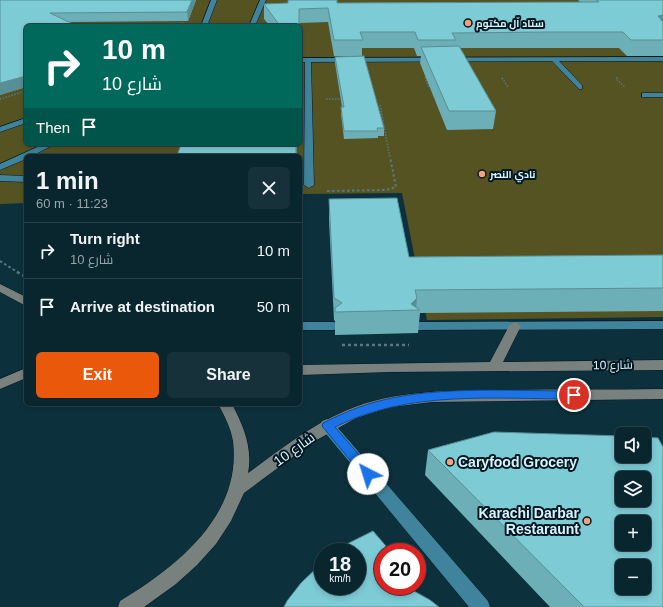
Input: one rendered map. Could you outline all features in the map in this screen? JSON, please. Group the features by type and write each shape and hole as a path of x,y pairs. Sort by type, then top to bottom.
{"main road":[{"path":"0,287 24,301"},
{"path":"494,366 515,326"},
{"name":"شارع 10","path":"302,370 389,367 663,365"},
{"path":"0,384 24,374"},
{"name":"شارع 10","path":"238,489 327,426 351,414 377,406 416,398 455,396 663,394"},
{"path":"127,607 148,595 180,571 206,544 226,517 238,489 242,464 241,442 234,421 226,406"}],"lane":[{"path":"205,24 214,0"},
{"path":"253,24 263,0"},
{"path":"309,185 304,60 663,59"},
{"path":"554,60 580,87"},
{"path":"645,95 662,92"},
{"path":"0,130 24,121"},
{"path":"29,154 47,146"},
{"path":"0,167 24,156"},
{"path":"0,178 24,179"},
{"path":"416,326 663,325"},
{"path":"302,326 334,326"},
{"path":"327,426 481,607"}],"path":[{"path":"171,24 185,23"},
{"path":"0,99 24,92"},
{"path":"306,102 347,99"},
{"path":"309,185 312,189 318,191 386,190 396,188 397,186 380,106"},
{"path":"0,261 24,276"}],"shaded area":[{"name":"نادي النصر","path":"0,0 663,0 663,317 427,320 402,193 302,194 302,154 24,154 24,203 0,204"}],"building":[{"path":"0,0 192,0 187,12 50,13 73,24 24,24 24,77 0,83"},
{"name":"ستاد اّل مكتوم","path":"288,0 337,0 337,3 599,2 596,0 663,0 663,15 658,16 663,22 663,40 631,40 623,32 452,33 456,40 418,40 415,32 360,32 363,40 334,40 328,8 299,9 299,24 279,24 264,4 288,3"},
{"path":"459,46 496,111 449,111 421,47"},
{"path":"364,56 384,128 377,128 378,131 344,131 341,107 344,107 335,57"},
{"path":"180,146 296,146 296,154 178,154"},
{"path":"397,198 409,257 663,255 663,288 415,290 417,298 411,304 420,310 335,312 335,308 342,303 334,298 329,199"},
{"path":"494,432 615,436 615,463 651,463 651,438 658,438 663,447 663,607 584,607 428,450"},
{"path":"373,531 383,543 374,543 374,595 421,595 439,607 284,607 301,583 314,571 314,595 366,595 366,543 349,543"}],"place":[{"name":"ستاد اّل مكتوم","path":"468,23"},
{"name":"نادي النصر","path":"482,174"},
{"name":"Caryfood Grocery","path":"450,462"},
{"name":"Karachi Darbar Restaraunt","path":"587,521"}],"route":[{"path":"368,474 327,426 351,414 384,404 416,398 455,396 574,395"}]}
